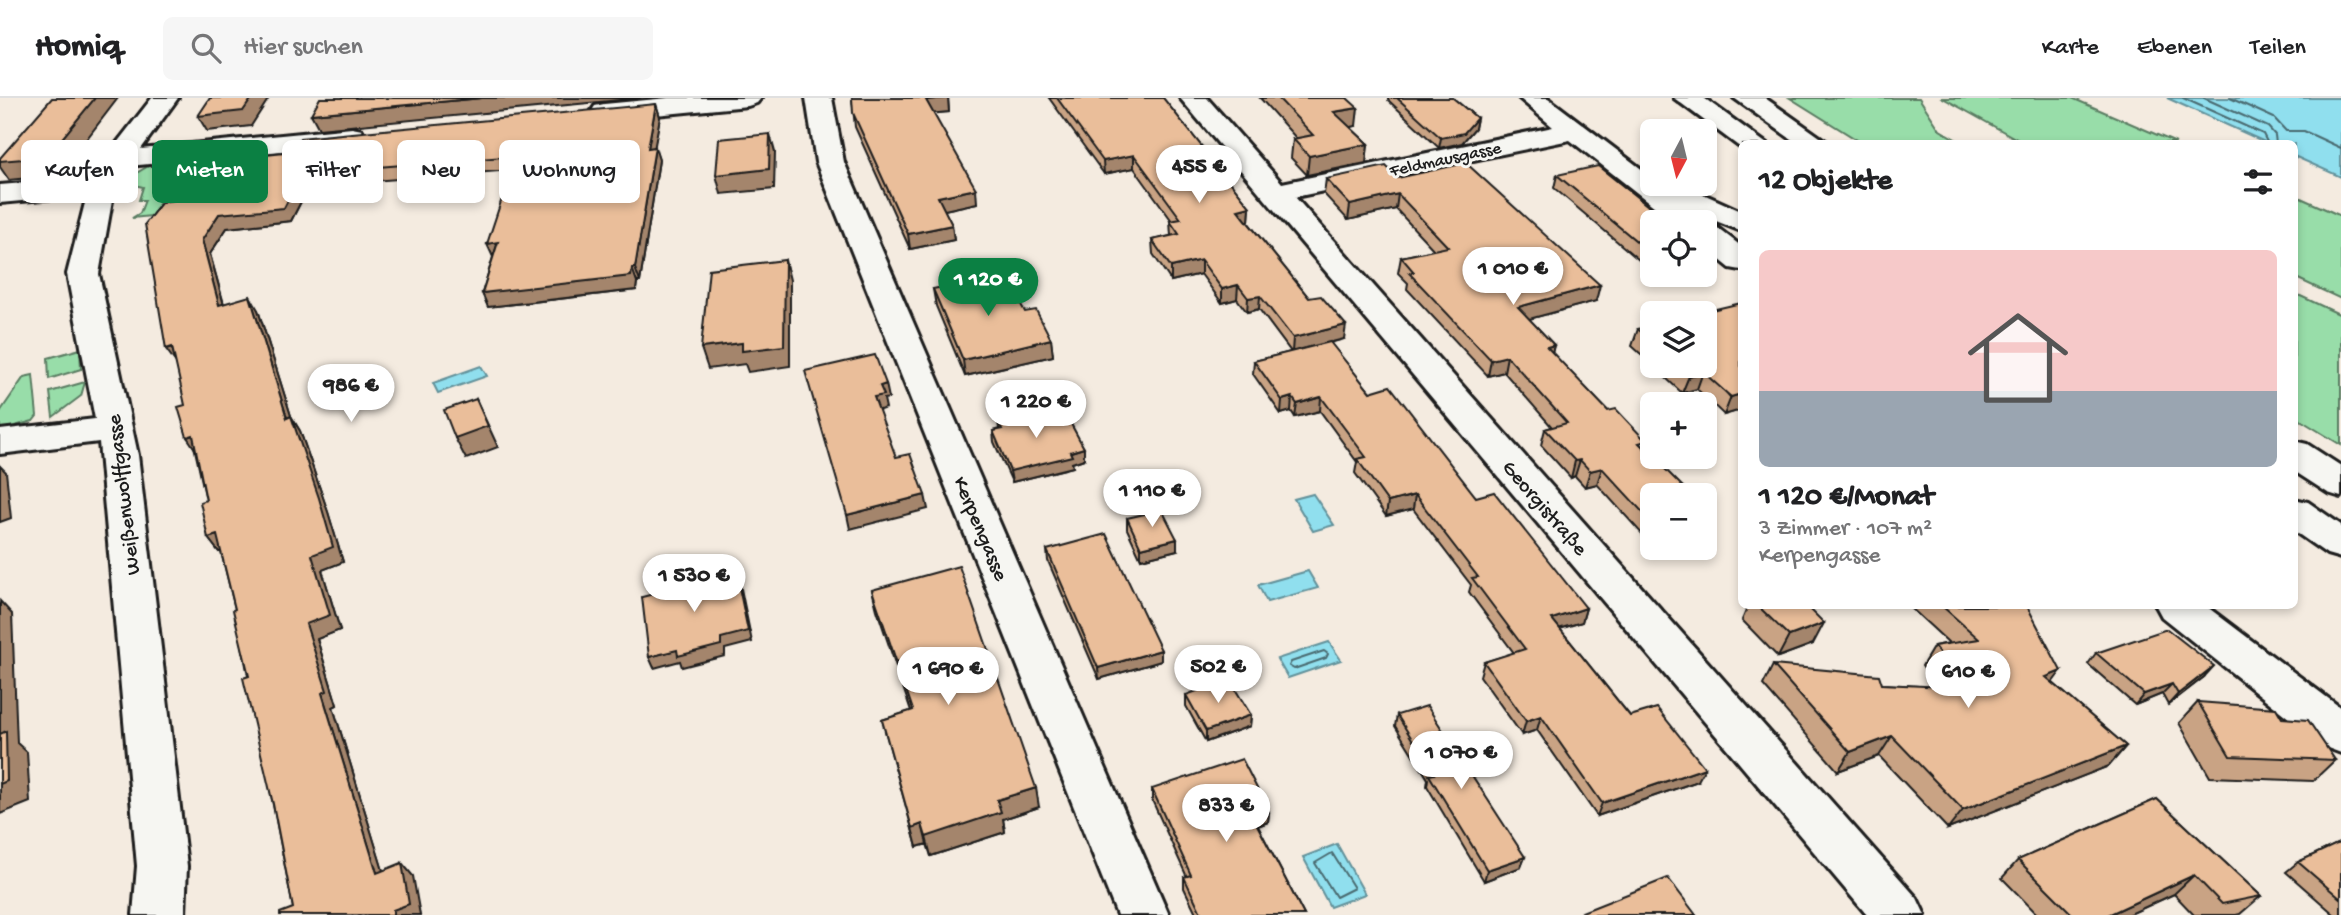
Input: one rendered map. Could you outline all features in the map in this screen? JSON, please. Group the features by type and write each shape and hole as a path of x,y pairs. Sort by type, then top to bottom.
{"main road":[{"name":"Weißenwolffgasse","path":"135,140 165,98"},
{"path":"583,114 746,98"},
{"name":"Kerpengasse","path":"819,98 830,162 1143,915"},
{"name":"Georgistraße","path":"1193,98 1899,915"},
{"path":"1532,98 1639,176 1678,210"},
{"path":"1687,98 1748,140"},
{"path":"1748,98 1812,140"},
{"name":"Feldmausgasse","path":"1275,193 1575,131"},
{"path":"138,168 377,134"},
{"path":"0,194 21,190"},
{"path":"1684,196 1738,221"},
{"name":"Weißenwolffgasse","path":"98,203 83,274 116,428 162,866 159,915"},
{"path":"1717,242 1738,259"},
{"path":"0,442 116,428"},
{"path":"2298,456 2341,484"},
{"path":"2298,515 2341,544"},
{"path":"2180,609 2341,734"}],"green space":[{"path":"1790,98 1919,98 1940,130 1957,140 1857,140"},
{"path":"1943,98 2072,98 2169,140 2019,140"},
{"path":"152,164 152,203 160,203 151,216 132,218 140,213 145,200 139,200 143,187 138,186 138,172"},
{"path":"2298,197 2341,216 2341,299 2298,279"},
{"path":"2298,295 2341,315 2341,445 2298,418"},
{"path":"80,349 81,369 49,379 48,358"},
{"path":"33,375 37,416 33,421 0,430 0,412 24,377"},
{"path":"85,382 81,396 53,417 50,392"}],"water":[{"path":"2167,98 2341,98 2341,177 2298,158 2298,140 2260,140"},
{"path":"481,366 487,376 438,393 433,383"},
{"path":"1313,494 1334,525 1313,531 1294,499"},
{"path":"1308,571 1318,588 1267,602 1258,585"},
{"path":"1329,642 1341,660 1288,678 1277,659"},
{"path":"1337,844 1365,894 1330,907 1303,857"}],"building":[{"path":"52,98 95,98 61,140 21,140 21,159 0,161"},
{"path":"210,98 252,98 243,111 198,116"},
{"path":"320,98 482,98 311,114"},
{"path":"852,98 947,98 926,100 976,189 938,197 952,225 908,234 853,113"},
{"path":"1057,98 1163,98 1250,207 1238,210 1309,298 1321,296 1346,325 1293,338 1260,296 1248,298 1238,285 1222,289 1201,260 1171,267 1152,240 1179,234 1170,221 1181,219 1134,155 1103,161"},
{"path":"1278,98 1347,98 1358,108 1334,112 1368,144 1309,156 1293,139 1313,135"},
{"path":"1397,98 1453,98 1477,118 1464,133 1441,138"},
{"path":"656,104 648,148 655,147 635,268 632,268 631,276 482,293 498,242 487,244 501,203 640,203 640,140 499,140 499,157 485,158 485,140 397,140 397,165 383,167 383,140 299,140"},
{"path":"770,134 769,169 716,175 719,139"},
{"path":"282,152 282,203 287,203 284,208 219,214 202,240 219,305 250,296 287,418 291,416 333,547 312,555 330,615 306,624 327,691 322,693 377,873 402,863 409,904 393,910 393,915 280,915 293,908 273,804 243,678 249,676 217,535 208,538 200,502 206,500 193,435 187,437 178,407 185,405 172,347 166,349 145,224 161,203 268,203 268,154"},
{"path":"1466,163 1600,285 1518,307 1554,345 1547,347 1608,411 1616,409 1640,435 1640,469 1665,469 1679,483 1640,483 1640,509 1602,468 1590,471 1580,460 1575,461 1545,429 1567,423 1507,356 1491,360 1409,273 1414,272 1401,257 1448,247 1398,194 1350,205 1326,179 1386,166 1398,178"},
{"path":"1598,166 1653,210 1640,210 1640,244 1557,175"},
{"path":"785,260 784,346 742,351 742,343 701,348 709,269"},
{"path":"992,277 999,291 1012,288 1025,312 1036,310 1051,339 963,360 933,289"},
{"path":"1738,304 1738,395 1731,397 1710,378 1717,378 1717,309"},
{"path":"1330,342 1370,392 1390,386 1476,497 1494,492 1586,608 1552,619 1630,716 1657,708 1705,768 1602,803 1541,716 1526,721 1484,662 1525,649 1472,578 1478,577 1415,495 1388,502 1357,459 1366,457 1321,397 1297,404 1292,397 1282,400 1254,361"},
{"path":"875,355 886,384 880,386 884,395 874,397 896,457 910,454 925,495 847,515 805,371"},
{"path":"476,399 488,426 455,438 444,410"},
{"path":"1038,411 1042,419 1065,413 1084,448 1070,452 1072,456 1010,471 993,431 1002,429 998,421"},
{"path":"1162,510 1177,539 1141,548 1127,518"},
{"path":"1106,534 1161,650 1098,668 1047,550"},
{"path":"959,566 1036,788 997,800 1001,812 926,837 922,824 912,828 882,720 913,710 872,590"},
{"path":"735,568 748,631 721,638 721,645 678,656 677,650 649,657 642,597 665,591 665,586"},
{"path":"1761,609 1810,609 1824,623 1789,636"},
{"path":"1945,609 2029,609 2061,671 2046,677 2126,746 1963,810 1892,736 1850,752 1773,665 1879,675 1882,684 1966,688 1934,646 1979,639"},
{"path":"2167,629 2214,666 2178,694 2172,684 2144,694 2096,653"},
{"path":"1229,679 1251,715 1206,731 1186,695"},
{"path":"2198,702 2276,708 2282,718 2308,720 2335,760 2230,756"},
{"path":"1427,706 1525,857 1487,870 1429,775 1434,774 1397,715"},
{"path":"6,731 7,781 0,784 0,734"},
{"path":"1242,759 1269,812 1253,817 1304,915 1202,915 1184,877 1191,875 1152,789"},
{"path":"2157,799 2261,896 2222,904 2194,875 2108,915 2073,915 2018,860"},
{"path":"2341,842 2341,899 2298,862"},
{"path":"1668,878 1696,915 1584,915 1582,912"}]}
